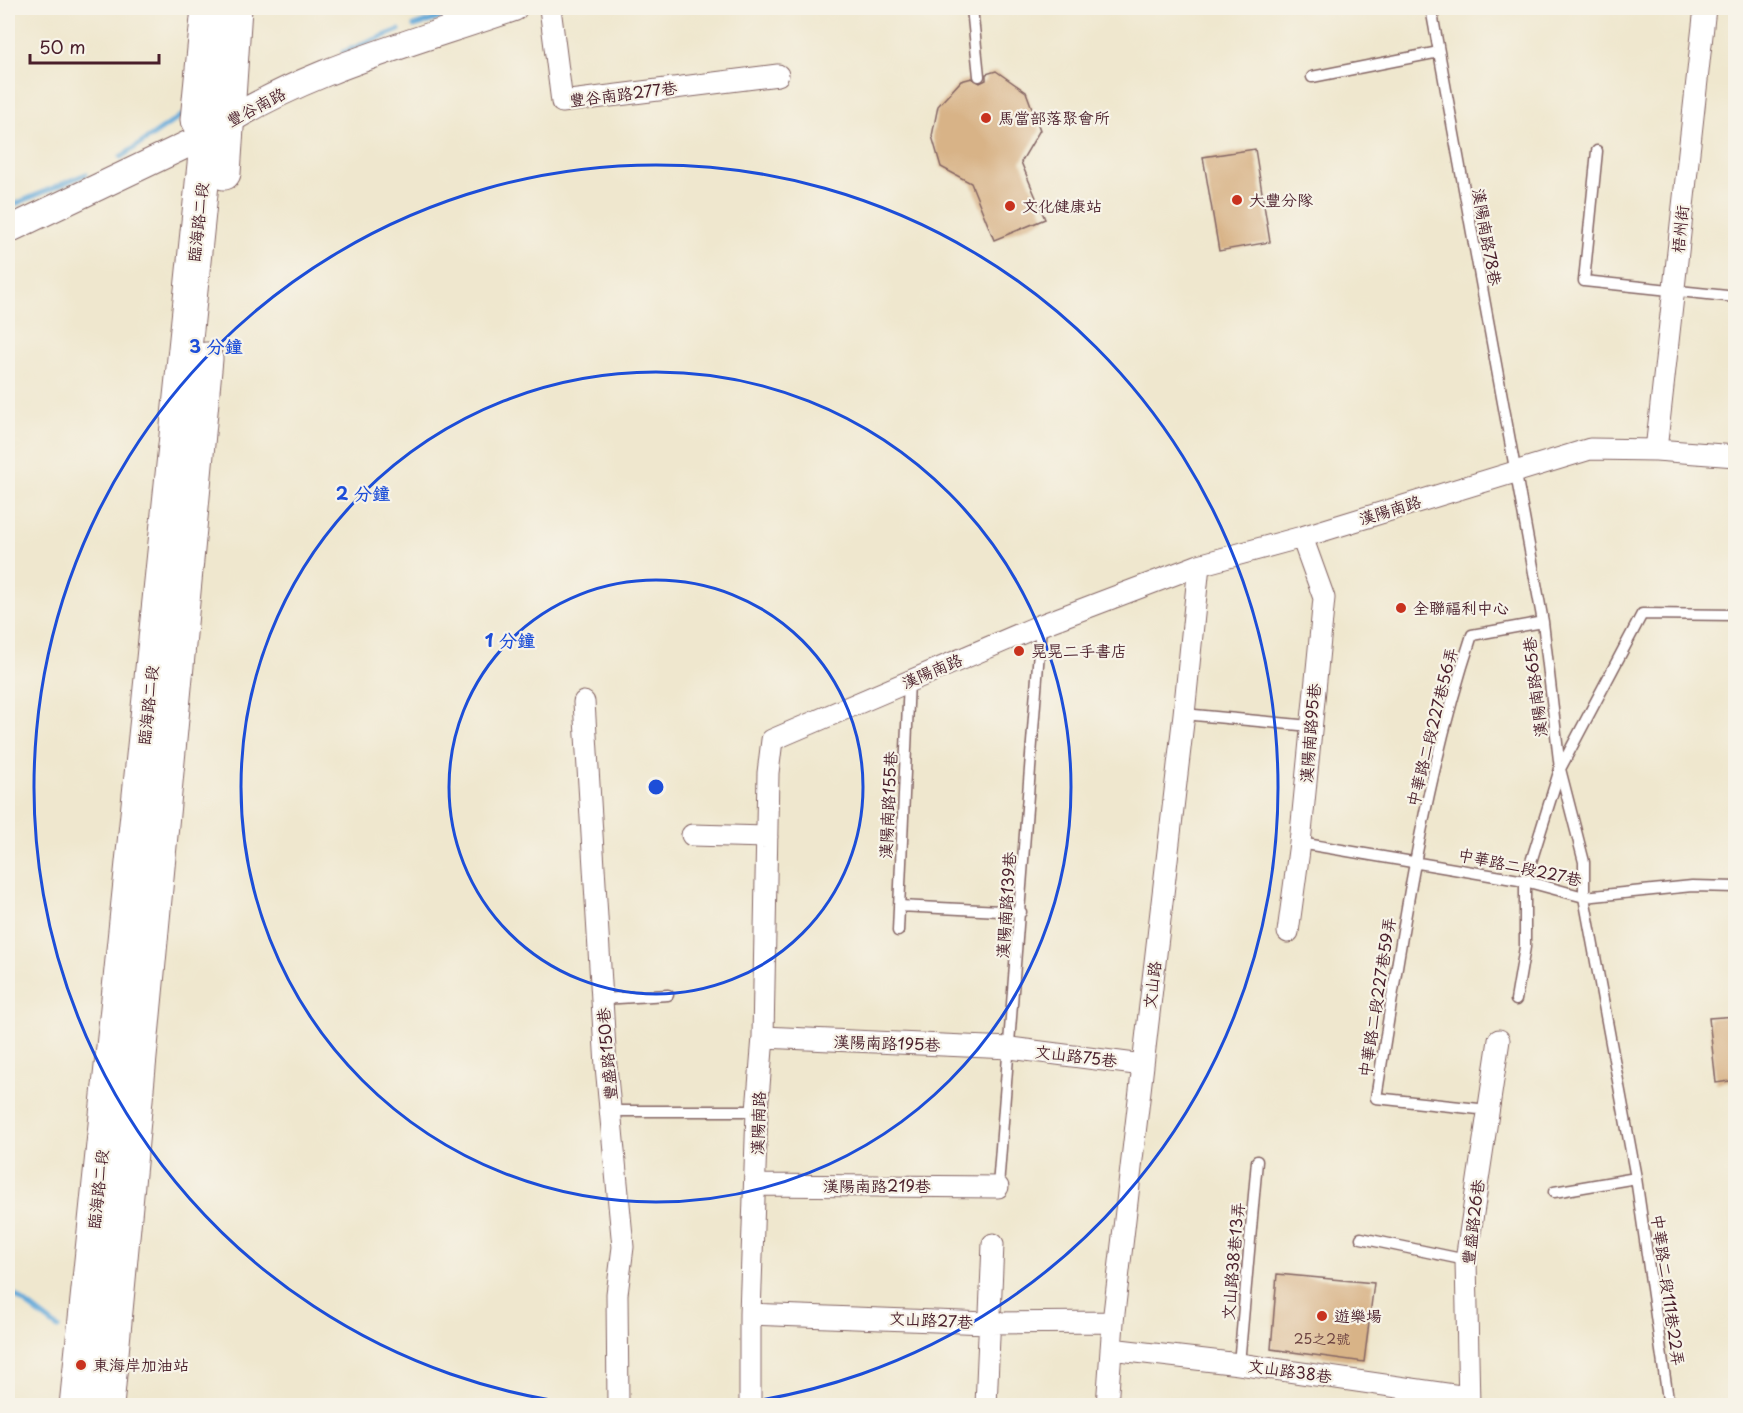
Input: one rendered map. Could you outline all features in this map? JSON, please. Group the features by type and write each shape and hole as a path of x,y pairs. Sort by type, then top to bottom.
{"main road":[{"name":"臨海路二段","path":"208,8 197,120 218,127"},
{"name":"臨海路二段","path":"76,1406 218,127 235,8"},
{"name":"臨海路二段","path":"107,1406 218,127"}],"street":[{"name":"豐谷南路","path":"8,230 218,127 313,77 514,8"},
{"name":"豐谷南路277巷","path":"550,8 562,102 778,75"},
{"name":"梧州街","path":"1656,450 1705,8"},
{"name":"漢陽南路","path":"750,1406 750,1314 757,1111 764,1037 768,773 772,740 1041,625 1198,565 1302,537 1590,449 1656,450 1736,456"},
{"name":"漢陽南路95巷","path":"1288,933 1300,843 1324,598 1302,537"},
{"name":"文山路","path":"1107,1406 1113,1322 1184,714 1198,565"},
{"name":"豐盛路150巷","path":"584,702 602,999 623,1247 617,1294 618,1406"},
{"path":"692,835 767,837"},
{"name":"漢陽南路195巷","path":"764,1037 1010,1048"},
{"name":"豐盛路26巷","path":"1468,1401 1466,1260 1499,1040"},
{"name":"文山路75巷","path":"1010,1048 1143,1065"},
{"name":"漢陽南路219巷","path":"756,1185 998,1187"},
{"path":"986,1406 993,1244"},
{"name":"文山路27巷","path":"750,1314 988,1323 1113,1322"},
{"name":"文山路38巷","path":"1111,1348 1239,1364 1468,1401"}],"lane":[{"path":"972,8 979,76"},
{"name":"漢陽南路78巷","path":"1431,8 1514,472"},
{"path":"1312,77 1439,52"},
{"path":"1597,151 1584,281 1736,297"},
{"name":"漢陽南路65巷","path":"1514,472 1543,622 1560,769 1584,862 1584,897 1610,1036"},
{"path":"1516,1000 1525,947 1526,881 1560,769 1642,614 1736,615"},
{"name":"中華路二段227巷56弄","path":"1414,861 1460,669 1472,635 1543,622"},
{"name":"漢陽南路139巷","path":"998,1187 1021,912 1041,625"},
{"name":"漢陽南路155巷","path":"898,931 909,681"},
{"path":"1184,714 1310,726"},
{"name":"中華路二段227巷","path":"1300,843 1526,881 1584,897 1692,886 1736,888"},
{"name":"中華路二段227巷59弄","path":"1414,861 1376,1098 1488,1110"},
{"path":"899,906 1021,912"},
{"path":"602,999 668,995"},
{"name":"中華路二段111巷22弄","path":"1610,1036 1636,1178 1669,1406"},
{"path":"612,1111 757,1111"},
{"name":"文山路38巷13弄","path":"1239,1364 1257,1161"},
{"path":"1554,1192 1636,1178"},
{"path":"1361,1238 1466,1260"}],"building":[{"name":"馬當部落聚會所","path":"996,71 1026,92 1040,130 1021,162 1045,219 994,240 971,183 941,167 932,136 938,106 961,81 972,78 980,83 986,80 986,74"},
{"name":"大豐分隊","path":"1255,149 1270,242 1219,251 1203,157"},
{"path":"1736,1016 1736,1080 1716,1083 1709,1018"},
{"name":"遊樂場","path":"1277,1274 1374,1283 1364,1362 1271,1349"}],"waterway":[{"path":"414,26 471,8"},
{"path":"343,52 399,30"},
{"path":"121,157 181,116"},
{"path":"8,207 86,174"},
{"path":"8,1290 58,1328"}],"place":[{"name":"馬當部落聚會所","path":"986,118"},
{"name":"大豐分隊","path":"1237,200"},
{"name":"文化健康站","path":"1010,206"},
{"name":"全聯福利中心","path":"1401,608"},
{"name":"晃晃二手書店","path":"1019,651"},
{"name":"遊樂場","path":"1322,1316"},
{"name":"東海岸加油站","path":"81,1365"}]}
